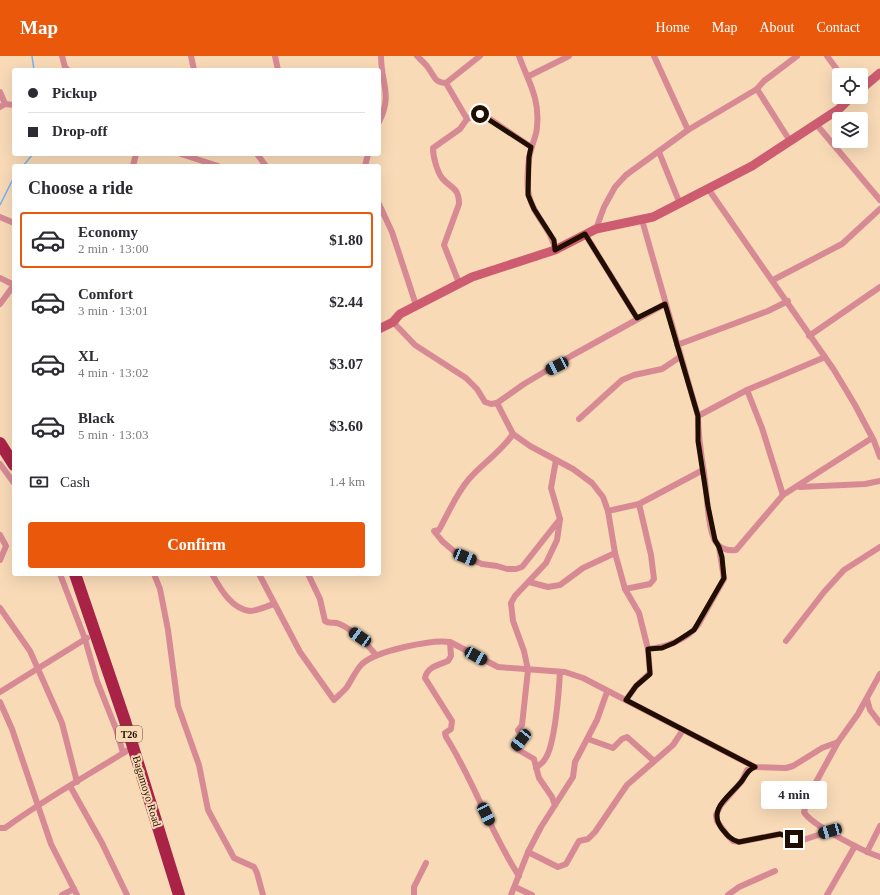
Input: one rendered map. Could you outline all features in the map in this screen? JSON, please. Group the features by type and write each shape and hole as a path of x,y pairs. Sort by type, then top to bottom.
{"highway":[{"path":"6,447 12,468"},
{"name":"Bagamoyo Road","path":"75,576 90,637 133,747 179,895"}],"street":[{"path":"62,56 67,68"},
{"path":"191,56 194,68"},
{"path":"275,56 278,68"},
{"path":"381,56 387,97 384,112 381,118"},
{"path":"417,56 429,68 437,81 446,83 466,119"},
{"path":"446,83 480,56"},
{"path":"519,56 534,90 537,112 537,132 529,157 528,195 534,209 554,240 555,250"},
{"path":"529,76 568,56"},
{"path":"654,56 688,130"},
{"path":"596,229 604,207 615,187 626,175 688,130 757,89 764,81 797,56"},
{"path":"827,56 836,68"},
{"path":"868,82 880,73"},
{"path":"757,89 790,141"},
{"path":"0,92 3,106"},
{"path":"381,328 393,322 400,314 459,283 495,269 555,250 596,229 642,220 709,190 752,166 839,109 844,104"},
{"path":"459,283 444,245 458,204 458,197 455,189 441,176 433,148 460,129 466,119 476,115 484,115 531,147"},
{"path":"816,124 880,200"},
{"path":"659,152 680,204"},
{"path":"187,156 212,164"},
{"path":"709,190 788,301 809,336 825,357 856,405 880,457"},
{"path":"381,208 392,232 416,306"},
{"path":"773,280 842,244 880,209"},
{"path":"0,217 12,223"},
{"path":"642,220 698,416 698,441 710,516 715,540 719,547 724,578 694,630 674,643 662,648 648,649"},
{"path":"585,234 637,318"},
{"path":"0,278 12,284"},
{"path":"809,336 880,287"},
{"path":"0,304 12,288"},
{"path":"677,345 768,311 788,301"},
{"path":"393,322 415,345 466,378 477,389 485,402 497,403 524,384 637,318 665,304"},
{"path":"579,419 622,380 634,375 662,369 680,357"},
{"path":"698,416 747,390 825,357"},
{"path":"747,390 762,428 783,495"},
{"path":"497,403 512,434 573,469 592,483 603,497 608,512 615,553 625,588 639,613 648,649 650,674 636,686 626,700"},
{"path":"512,434 503,447 475,472 464,485 439,530 434,531 442,541 456,553 482,564 516,569 522,567 560,519"},
{"path":"719,547 729,551 736,550 783,495 872,438"},
{"path":"555,805 552,797 539,778 534,759 518,750 516,746 522,737 518,730 522,725 528,670 524,650 513,621 512,603 515,596 546,563 557,540 560,519 550,488 556,460"},
{"path":"0,464 12,470"},
{"path":"608,512 639,504 703,470"},
{"path":"797,487 865,484 880,481"},
{"path":"625,588 650,584 654,579 651,555 639,504"},
{"path":"0,535 6,546 0,560"},
{"path":"786,641 824,592 844,570 880,547"},
{"path":"529,582 548,587 560,585 583,568 615,553"},
{"path":"61,576 90,637 97,681 116,728 123,753"},
{"path":"155,576 160,589 168,630 178,706 199,765 208,810 234,858 254,866 258,872 263,895"},
{"path":"213,576 223,593 235,604 244,609 251,611 274,604"},
{"path":"260,576 300,652 334,700 347,687 359,667 376,655 428,643 442,641 450,642 498,667 560,672 583,678 607,692 626,700 755,767"},
{"path":"309,576 320,599 325,621 337,624 360,637 376,655"},
{"path":"0,608 30,651 36,668 62,723 77,782"},
{"path":"0,692 36,668 90,637"},
{"path":"450,642 450,659 426,672 425,678 452,721 451,729 445,733 446,737 469,778 498,839 519,876"},
{"path":"536,768 546,759 550,749 558,706 560,672"},
{"path":"880,674 866,699 838,742 809,795 804,808 806,816 855,846 880,857"},
{"path":"511,895 528,852 573,777 575,762 588,739 607,692"},
{"path":"866,699 870,710 880,723"},
{"path":"0,702 12,729 51,844 75,892 62,895"},
{"path":"528,852 558,867 566,864 579,841 588,839 595,832 627,785 673,745 683,730"},
{"path":"588,739 613,748 622,738 627,737 654,761"},
{"path":"830,831 800,841 780,834 739,842 733,841 717,821 716,815 721,805 742,781 747,770 755,767 786,768 793,766 822,748 838,742"},
{"path":"0,828 5,828 37,805 133,747"},
{"path":"70,786 102,843 127,895"},
{"path":"867,852 880,826"},
{"path":"827,895 855,846"},
{"path":"414,895 414,887 426,864"},
{"path":"728,895 739,887 775,872"},
{"path":"515,886 532,895"}],"waterway":[{"path":"32,56 34,68"},
{"path":"25,164 31,156"},
{"path":"0,205 12,181"}],"route":[{"path":"480,114 484,115 531,147 529,157 528,195 534,209 554,240 555,250 585,234 637,318 665,304 698,416 698,441 708,506 715,540 722,557 724,578 694,630 674,643 662,648 648,649 650,674 636,686 626,700 755,767 747,770 742,781 721,805 716,815 717,821 733,841 751,841 758,838 780,834 785,834 794,839"}]}
